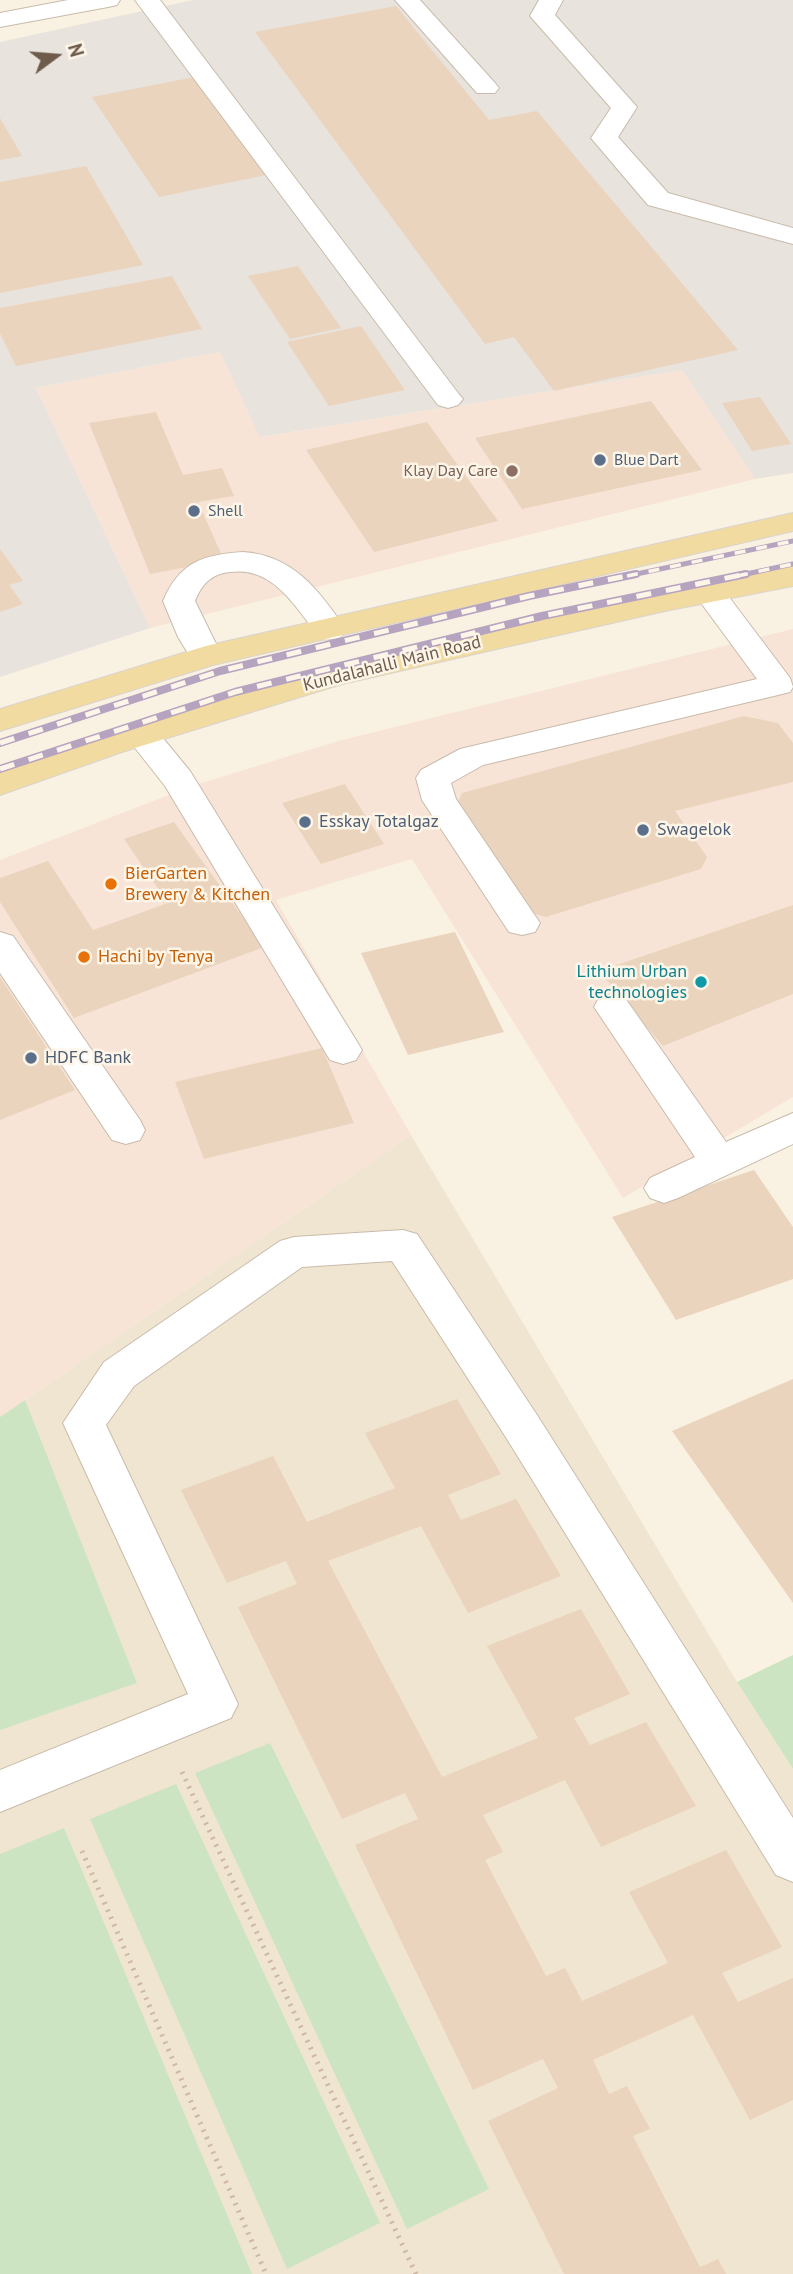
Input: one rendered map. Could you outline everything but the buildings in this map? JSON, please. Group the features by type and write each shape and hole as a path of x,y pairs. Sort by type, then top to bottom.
{"main road":[{"path":"0,720 206,656 330,630 793,522"},
{"name":"Kundalahalli Main Road","path":"0,784 141,734 335,675 709,592 793,576"}],"street":[{"path":"0,20 108,0"},
{"path":"147,0 448,398"},
{"path":"407,0 486,88"},
{"path":"551,0 542,16 624,107 604,138 658,199 793,236"},
{"path":"206,656 194,637 179,601 189,580 218,565 249,560 274,568 316,609 330,630"},
{"path":"522,923 439,800 433,778 472,757 786,686 709,592"},
{"path":"141,734 178,779 343,1050"},
{"path":"0,945 126,1130"},
{"path":"612,1007 719,1162"},
{"path":"664,1188 793,1128"},
{"path":"0,1791 215,1704 84,1423 119,1374 294,1252 402,1245 522,1427 793,1860"}],"path":[{"path":"181,1772 416,2274"},
{"path":"82,1851 266,2274"}],"shaded area":[{"path":"193,0 793,0 793,473 755,479 682,370 260,437 220,352 36,388 150,628 0,677 0,42"},
{"path":"220,352 261,437 682,370 755,479 150,628 36,388"},
{"path":"793,629 793,1097 623,1198 412,859 276,900 411,1135 0,1417 0,860 195,785 338,741"},
{"path":"411,1135 737,1682 793,1769 793,2274 0,2274 0,1417"}],"green space":[{"path":"25,1400 137,1683 0,1730 0,1417"},
{"path":"793,1655 793,1769 737,1682"},
{"path":"270,1743 489,2189 407,2229 195,1773"},
{"path":"176,1784 380,2223 287,2269 90,1819"},
{"path":"64,1828 252,2274 0,2274 0,1854"}],"railway":[{"path":"627,576 793,541"},
{"path":"737,576 793,564"},
{"path":"0,743 220,671 529,596 636,574"},
{"path":"0,769 235,692 542,616 746,574"}],"place":[{"name":"Blue Dart","path":"600,460"},
{"name":"Klay Day Care","path":"512,471"},
{"name":"Shell","path":"194,511"},
{"name":"Esskay Totalgaz","path":"305,822"},
{"name":"Swagelok","path":"643,830"},
{"name":"BierGarten Brewery & Kitchen","path":"111,884"},
{"name":"Hachi by Tenya","path":"84,957"},
{"name":"Lithium Urban technologies","path":"701,982"},
{"name":"HDFC Bank","path":"31,1058"}]}
